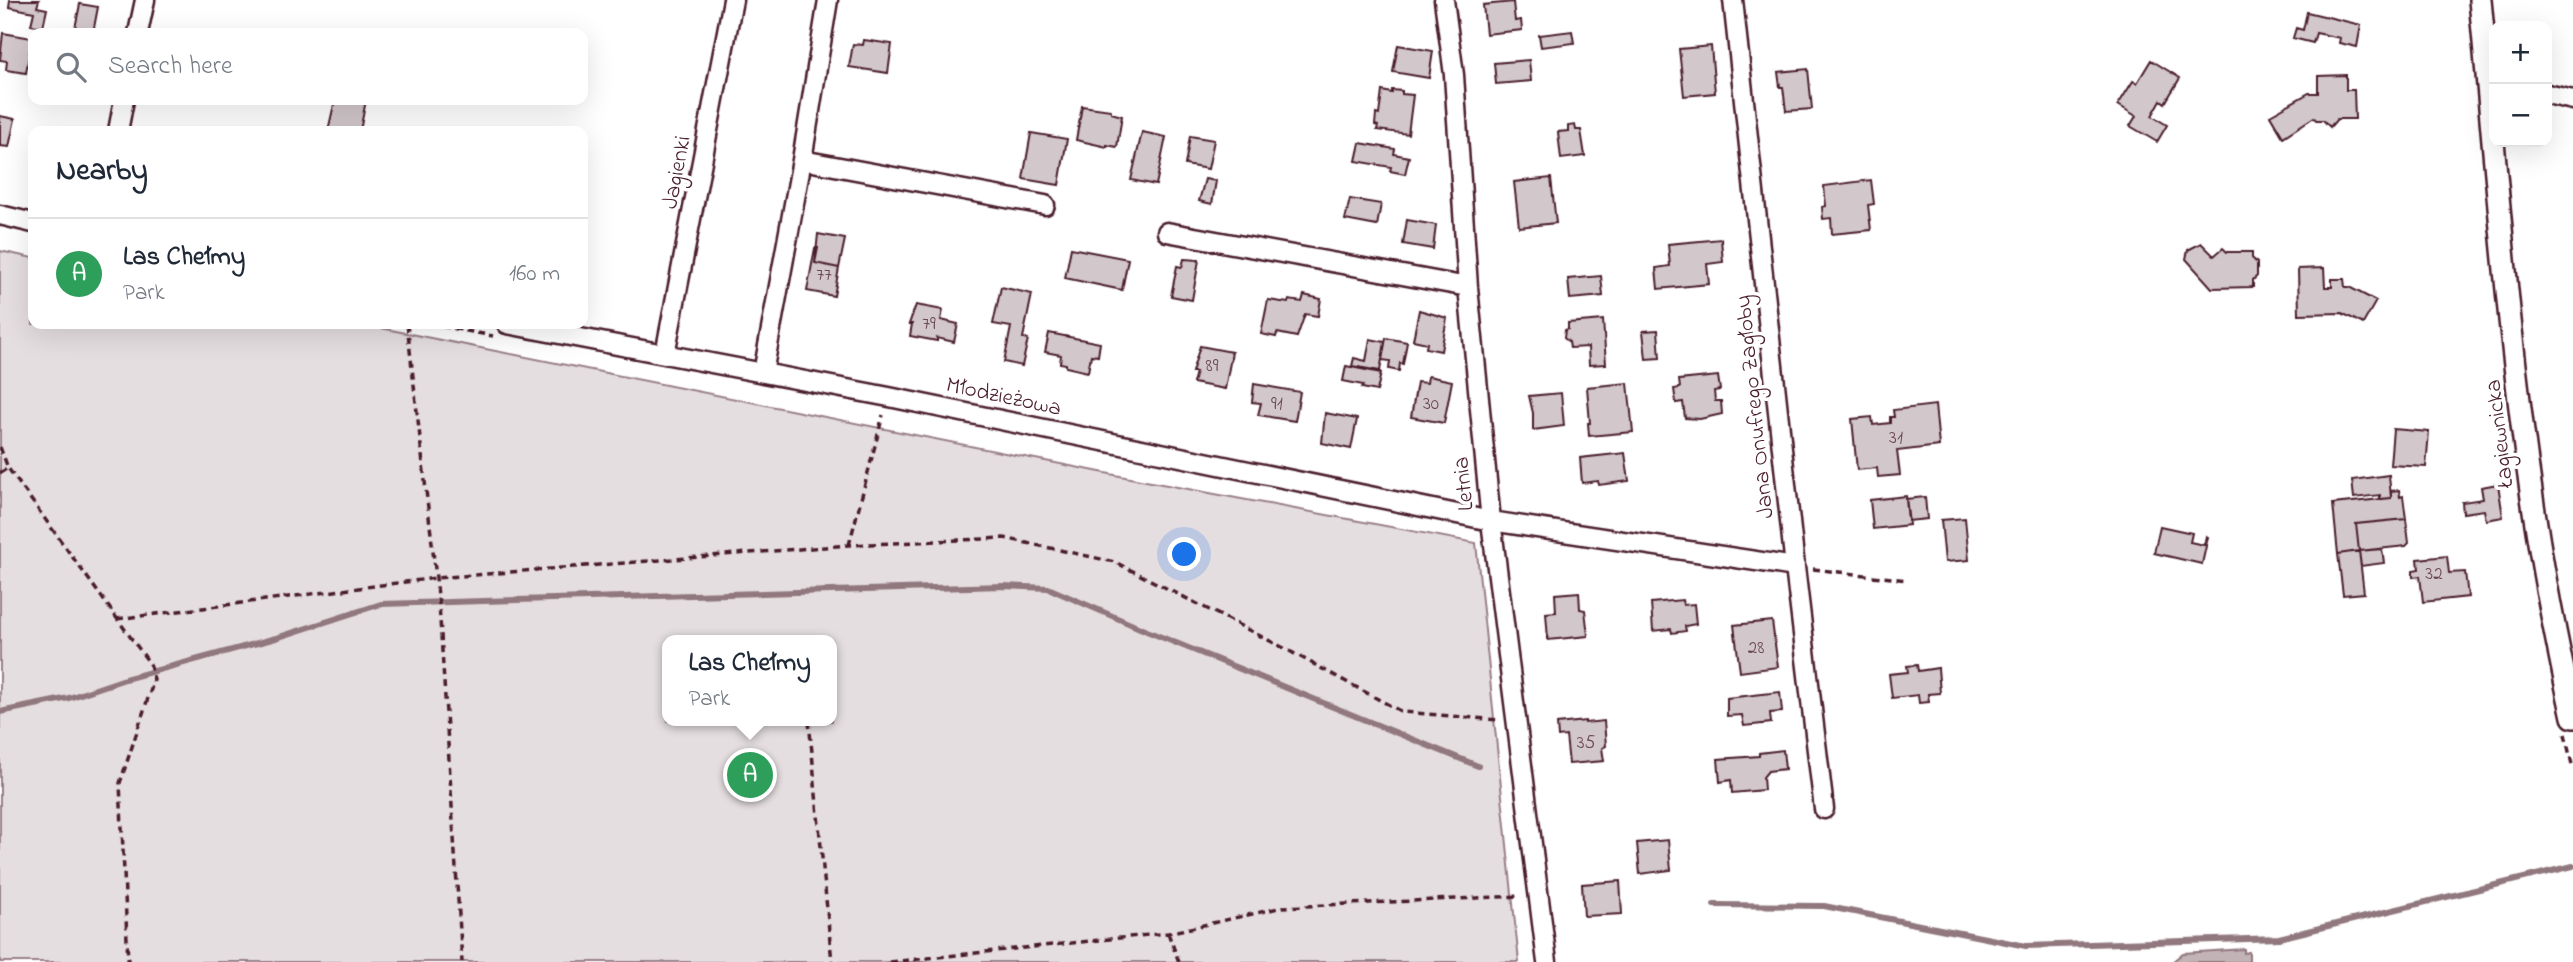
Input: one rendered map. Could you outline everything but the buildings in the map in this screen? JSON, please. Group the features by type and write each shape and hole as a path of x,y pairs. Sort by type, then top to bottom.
{"street":[{"path":"139,28 145,0"},
{"name":"Jagienki","path":"665,354 733,0"},
{"path":"763,373 828,0"},
{"name":"Letnia","path":"1444,0 1454,75 1468,287 1490,521 1547,962"},
{"name":"Jana Onufrego Zagłoby","path":"1733,0 1824,809"},
{"name":"Łagiewnicka","path":"2480,0 2489,65"},
{"name":"Łagiewnicka","path":"2491,84 2521,407 2531,485 2545,575 2573,718"},
{"path":"2552,95 2573,100"},
{"path":"119,126 123,105"},
{"path":"802,160 1045,205"},
{"path":"0,215 28,222"},
{"path":"1167,232 1468,287"},
{"name":"Młodzieżowa","path":"533,329 889,397 1490,521 1795,567"}],"path":[{"path":"408,329 436,578 462,962"},
{"path":"849,545 889,397"},
{"path":"0,447 8,468 150,664 154,680 120,783 128,962"},
{"path":"0,473 8,468"},
{"path":"117,619 436,578 849,545 1003,538 1115,562 1402,712 1517,721"},
{"path":"1795,567 1908,580"},
{"path":"809,726 832,962"},
{"path":"890,962 1167,933 1283,906 1539,895"},
{"path":"1167,933 1179,962"}],"shaded area":[{"path":"0,251 28,257 28,329 386,329 1135,479 1476,543 1519,962 0,962"},
{"path":"2244,949 2244,953 2249,952 2249,962 2172,962 2183,953"}],"waterway":[{"path":"0,712 69,698 125,679 276,638 381,604 1003,586 1048,588 1478,766"},
{"path":"1714,905 1824,906 2026,946 2279,938 2573,866"}],"place":[{"name":"Las Chełmy","path":"750,775"}]}
